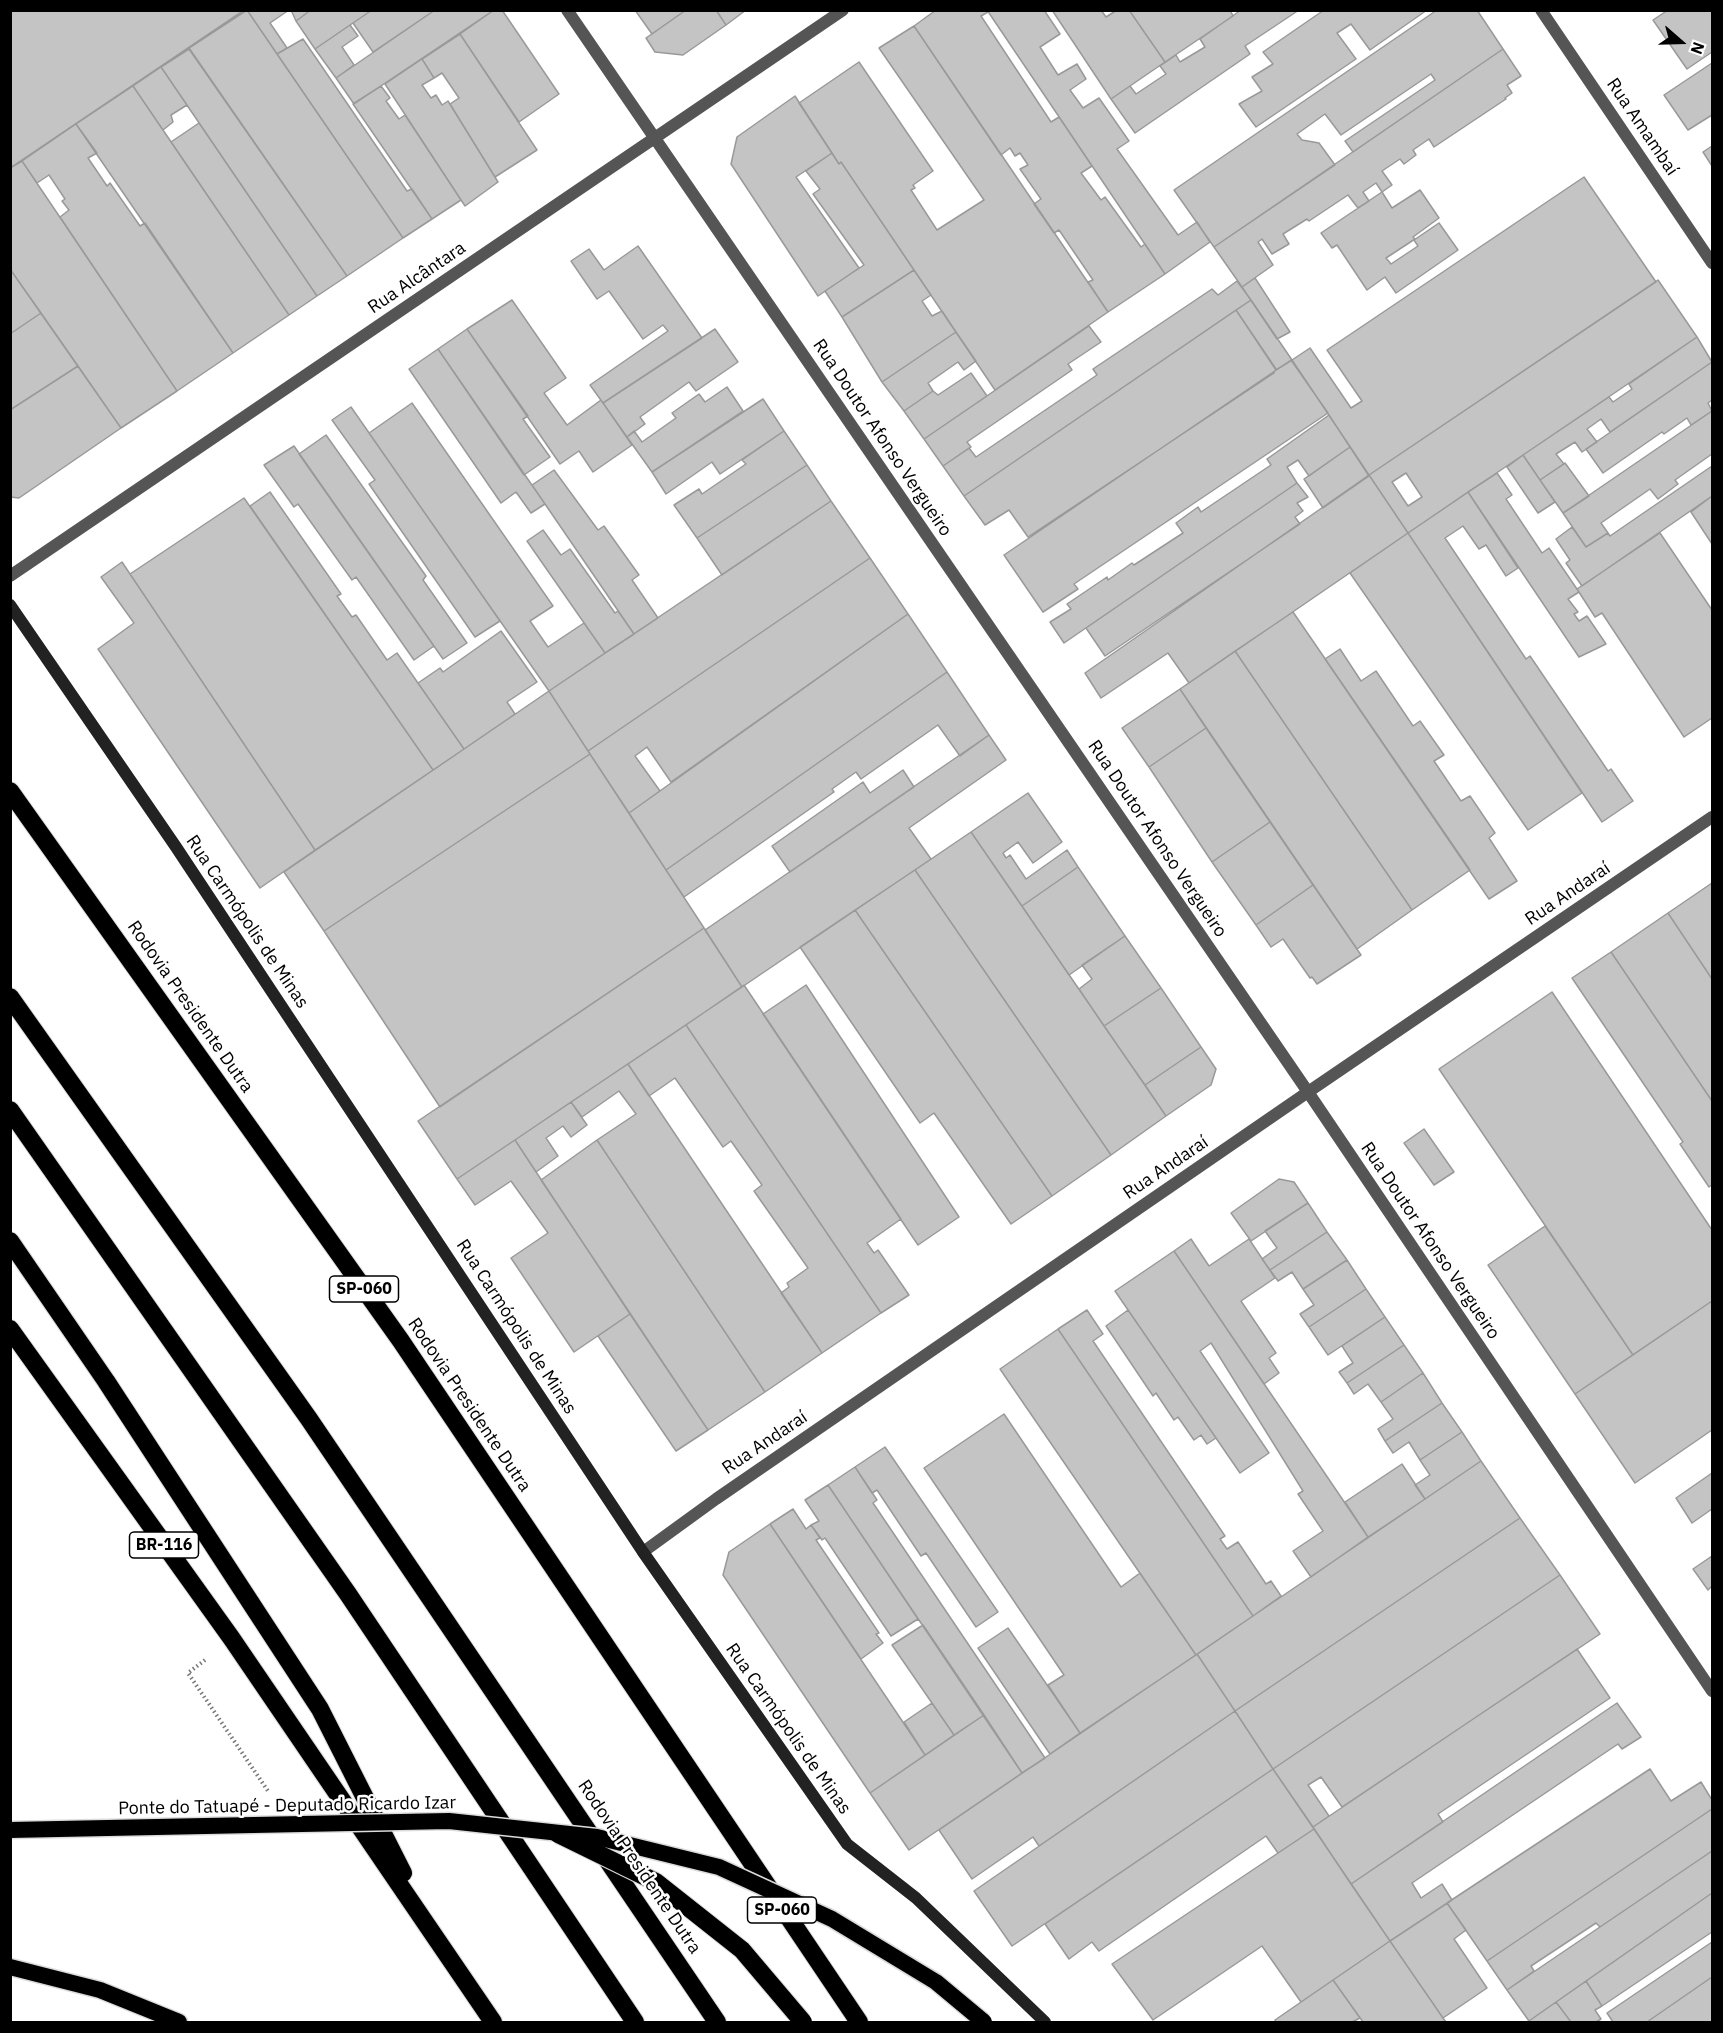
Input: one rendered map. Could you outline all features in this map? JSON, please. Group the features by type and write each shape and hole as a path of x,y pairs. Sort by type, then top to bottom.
{"highway":[{"name":"Rodovia Presidente Dutra","path":"10,791 401,1341 859,2022"},
{"name":"Rodovia Presidente Dutra","path":"10,997 316,1428 717,2022"},
{"path":"10,1110 348,1594 635,2022"},
{"path":"10,1241 113,1391 320,1709 435,1938 493,2022"},
{"name":"BR-116","path":"10,1329 231,1640 435,1938"},
{"name":"Ponte do Tatuapé - Deputado Ricardo Izar","path":"10,1830 448,1821 597,1837 719,1867 832,1919 936,1982 984,2022"},
{"path":"558,1834 656,1882 742,1950 803,2022"},
{"path":"10,1967 100,1990 179,2022"}],"main road":[{"name":"Rua Carmópolis de Minas","path":"10,605 176,847 643,1552 847,1844 916,1898 1045,2022"}],"street":[{"name":"Rua Doutor Afonso Vergueiro","path":"567,10 1308,1092 1713,1691"},
{"name":"Rua Alcântara","path":"10,576 843,10"},
{"name":"Rua Amambaí","path":"1541,10 1713,263"},
{"name":"Rua Andaraí","path":"643,1552 716,1499 1308,1092 1713,817"}],"path":[{"path":"188,1673 270,1793"}],"building":[{"path":"10,10 244,10 10,168"},
{"path":"247,10 289,10 270,23 287,48 277,54"},
{"path":"247,10 403,238 347,276 189,48"},
{"path":"291,10 311,10 296,21"},
{"path":"311,10 372,10 315,49 296,21"},
{"path":"372,10 435,10 373,52 353,23"},
{"path":"435,10 494,10 354,104 336,78"},
{"path":"494,10 502,10 559,94 519,122 460,34"},
{"path":"635,10 686,10 652,34"},
{"path":"686,10 716,10 726,25 683,55 655,52 646,38"},
{"path":"716,10 746,10 726,25"},
{"path":"936,10 987,10 988,12 981,16 1051,122 1059,117 1092,166 1081,173 1101,200 1105,197 1141,247 1145,244 1165,274 1108,312 1088,282 1093,280 1059,230 1054,233 1034,204 1041,199 1020,169 1028,165 1020,153 1015,156 1010,148 1001,155 914,26"},
{"path":"987,10 1044,10 1060,34 1040,47 1058,75 1077,64 1086,79 1070,90 1083,108 1099,98 1129,141 1117,149 1178,235 1197,222 1210,242 1165,274"},
{"path":"1052,10 1101,10 1106,17 1117,10 1129,10 1165,62 1111,99"},
{"path":"1129,10 1230,10 1233,16 1165,62"},
{"path":"1241,10 1299,10 1245,46 1250,54 1135,133 1111,99 1130,86 1136,94 1166,74 1160,66 1176,55 1180,62 1205,47 1200,39"},
{"path":"1324,10 1427,10 1370,50 1351,24 1337,33 1356,59 1256,127 1239,104 1262,91 1252,77 1273,64 1263,52"},
{"path":"1437,10 1477,10 1503,49 1353,152 1345,141 1435,80 1431,74 1341,135 1325,114 1297,134 1302,140 1319,143 1335,165 1214,247 1174,190"},
{"path":"1668,10 1712,10 1712,52 1687,69 1653,20"},
{"path":"350,25 358,36 342,47 354,65 336,78 315,49"},
{"path":"914,26 1108,312 995,390 799,103 859,62 933,171 913,185 915,188 911,190 937,230 984,200 879,48"},
{"path":"460,34 537,150 495,177 450,104 459,98 442,73 434,78 422,59"},
{"path":"303,39 407,191 412,189 432,219 403,238 277,54"},
{"path":"189,49 347,276 317,296 161,67"},
{"path":"1503,49 1521,76 1507,85 1512,93 1506,99 1434,147 1429,139 1413,150 1416,155 1404,164 1400,159 1382,171 1392,185 1382,192 1376,183 1363,192 1369,201 1358,208 1348,195 1309,221 1307,219 1283,234 1289,244 1272,254 1262,239 1258,242 1273,265 1242,287 1214,247"},
{"path":"422,59 434,78 422,85 431,98 436,95 442,105 448,101 498,182 465,206 385,84"},
{"path":"1712,63 1712,115 1688,130 1664,95"},
{"path":"161,67 187,105 171,115 173,122 163,130 133,86"},
{"path":"133,86 289,315 233,353 76,124"},
{"path":"381,86 390,98 386,101 399,119 405,115 461,200 432,219 353,104"},
{"path":"795,96 832,153 796,177 859,268 818,296 731,164 737,137"},
{"path":"199,123 317,296 289,315 171,142"},
{"path":"76,124 97,153 88,158 107,186 110,183 140,226 145,223 233,353 177,391 60,217 69,210 62,201 65,199 49,175 37,183 22,161"},
{"path":"1712,146 1712,166 1703,152"},
{"path":"832,153 839,164 841,162 914,270 842,317 825,291 864,265 813,194 820,189 806,171"},
{"path":"22,161 177,391 121,428 10,269 10,168"},
{"path":"1584,177 1656,282 1369,475 1292,360 1310,348 1351,408 1362,401 1327,350"},
{"path":"1420,190 1439,218 1413,237 1415,239 1386,258 1391,264 1418,246 1414,240 1439,223 1458,250 1396,293 1385,277 1367,290 1337,245 1332,248 1321,233 1382,192 1392,208"},
{"path":"638,246 702,338 603,403 590,385 668,331 663,325 643,339 609,291 597,299 571,261 589,249 604,270"},
{"path":"10,269 41,313 10,334"},
{"path":"914,270 931,295 922,301 932,316 942,311 956,332 882,382 842,317"},
{"path":"1255,278 1290,332 1277,339 1242,287"},
{"path":"1658,280 1697,337 1408,533 1369,475","holes":["1406,473 1422,497 1408,506 1392,482"]},
{"path":"1237,281 1251,300 964,496 943,466 969,448 976,457 1097,375 1093,369 1212,289 1218,295"},
{"path":"512,300 566,378 544,393 567,425 601,400 632,445 593,472 579,451 560,464 467,329"},
{"path":"1251,300 1292,360 1276,370 1236,310"},
{"path":"1236,310 1276,369 1274,373 1028,537 1009,510 985,525 964,496"},
{"path":"41,313 78,366 10,410 10,334"},
{"path":"1089,326 1101,342 1068,364 1072,370 967,442 971,447 943,466 924,439"},
{"path":"467,329 528,416 523,419 550,457 524,475 438,349"},
{"path":"715,329 738,362 696,391 689,382 640,417 645,424 627,437 603,403"},
{"path":"956,332 976,361 964,370 958,362 928,383 933,391 904,411 882,382"},
{"path":"1697,337 1712,362 1610,432 1601,419 1587,429 1597,442 1582,452 1575,442 1556,454 1564,464 1540,480 1523,455 1609,397 1613,402 1632,389 1629,384"},
{"path":"438,349 545,504 531,513 516,492 501,503 409,369"},
{"path":"1291,360 1328,413 1074,584 1078,589 1043,612 1004,555"},
{"path":"1712,362 1712,400 1708,403 1712,411 1691,425 1687,418 1664,434 1662,432 1603,473 1586,449"},
{"path":"78,366 121,428 19,498 10,497 10,410"},
{"path":"971,373 987,396 924,439 904,411 933,391 938,395"},
{"path":"727,387 743,411 652,472 627,437 634,431 642,442 676,418 672,413 699,394 705,402"},
{"path":"763,399 784,431 720,474 712,462 666,494 652,472"},
{"path":"412,403 553,606 530,621 548,647 584,623 605,653 549,691 369,433"},
{"path":"351,407 500,621 475,637 369,484 375,480 332,420"},
{"path":"1712,411 1712,454 1675,480 1678,484 1658,499 1650,489 1601,523 1608,533 1586,547 1563,513"},
{"path":"1329,415 1350,447 1309,476 1298,460 1287,467 1297,483 1064,643 1050,622 1071,609 1067,604 1107,577 1108,580 1183,533 1176,523 1198,507 1201,512 1271,465 1267,459"},
{"path":"784,431 807,465 697,538 674,505 699,489 702,494 746,464 742,460"},
{"path":"326,435 426,576 423,580 467,643 443,659 299,454"},
{"path":"294,446 434,646 414,660 356,577 352,580 298,504 294,507 264,465"},
{"path":"1350,447 1369,476 1323,508 1304,479"},
{"path":"1523,455 1555,502 1538,513 1507,467"},
{"path":"1565,463 1589,496 1563,513 1540,480"},
{"path":"807,465 831,501 722,575 697,538"},
{"path":"1712,466 1712,496 1582,586 1566,563 1570,560 1556,539 1572,527 1586,547 1608,533 1610,536"},
{"path":"554,470 598,530 604,526 639,575 632,580 658,618 634,634 532,485"},
{"path":"1497,473 1512,495 1506,499 1542,553 1549,548 1579,592 1568,599 1578,612 1574,614 1579,621 1587,616 1606,644 1579,657 1468,492"},
{"path":"1369,475 1408,533 1189,683 1168,653 1101,698 1085,673"},
{"path":"1297,483 1308,497 1297,503 1303,511 1295,517 1300,524 1105,656 1086,628"},
{"path":"270,492 341,594 337,596 352,617 356,615 387,660 397,653 464,749 433,770 250,506"},
{"path":"1468,492 1518,568 1506,576 1486,545 1479,549 1463,526 1445,538 1526,659 1530,656 1608,771 1611,769 1633,801 1602,822 1408,533"},
{"path":"1712,496 1712,544 1691,512"},
{"path":"244,498 433,770 315,850 130,574"},
{"path":"831,501 870,558 588,751 549,691"},
{"path":"543,530 561,555 570,549 615,613 618,611 634,634 605,653 527,541"},
{"path":"1408,533 1582,793 1528,830 1350,573"},
{"path":"1660,533 1712,610 1712,718 1684,737 1602,613 1595,617 1577,589"},
{"path":"870,558 908,614 671,782 647,747 635,756 660,791 629,813 588,751"},
{"path":"122,562 315,850 260,888 98,649 134,623 101,577"},
{"path":"1293,612 1470,870 1412,910 1235,651"},
{"path":"908,614 947,672 666,870 629,813"},
{"path":"501,631 537,682 507,702 515,714 464,749 418,683 440,668 443,672"},
{"path":"1340,649 1361,681 1376,671 1413,726 1420,721 1444,755 1434,761 1461,801 1470,796 1495,833 1489,838 1517,881 1489,899 1325,659"},
{"path":"1235,651 1412,910 1357,949 1180,689"},
{"path":"947,672 989,735 960,756 938,725 861,779 856,772 832,789 834,792 684,897 666,870"},
{"path":"1180,689 1206,728 1149,767 1122,728"},
{"path":"549,691 590,754 324,931 284,872"},
{"path":"1206,728 1270,822 1212,862 1149,767"},
{"path":"989,735 1006,760 909,828 931,859 742,987 705,930"},
{"path":"590,754 704,928 440,1107 324,931"},
{"path":"903,770 914,787 790,872 772,846 863,782 870,793"},
{"path":"1028,793 1062,842 1033,863 1018,842 1003,853 1006,858 1010,855 1026,879 1067,850 1078,867 1022,906 971,832"},
{"path":"1270,822 1313,885 1256,925 1212,862"},
{"path":"971,832 1166,1116 1111,1155 915,870"},
{"path":"1078,867 1125,936 1069,975 1022,906"},
{"path":"915,870 1111,1155 1052,1196 855,910"},
{"path":"1712,883 1712,979 1668,913"},
{"path":"1313,885 1361,955 1317,984 1312,977 1310,978 1283,939 1271,947 1256,925"},
{"path":"855,910 1052,1196 1011,1224 934,1113 920,1123 800,947"},
{"path":"1668,913 1712,979 1712,1101 1611,952"},
{"path":"704,928 742,987 457,1179 418,1121"},
{"path":"1125,936 1161,988 1104,1026 1079,989 1092,979 1082,965"},
{"path":"1611,952 1712,1101 1712,1185 1709,1187 1680,1144 1683,1142 1572,978"},
{"path":"744,985 901,1219 867,1243 874,1253 878,1250 909,1295 881,1313 686,1025"},
{"path":"806,985 959,1217 918,1245 763,1014"},
{"path":"1161,988 1201,1047 1145,1085 1104,1026"},
{"path":"1552,992 1712,1230 1712,1301 1633,1355 1439,1069"},
{"path":"686,1025 881,1313 822,1353 781,1293 789,1287 787,1283 808,1268 754,1191 762,1185 731,1141 723,1147 675,1078 649,1096 628,1064"},
{"path":"1201,1047 1216,1069 1211,1085 1166,1116 1145,1085"},
{"path":"628,1064 822,1353 765,1392 597,1140 636,1114 619,1091 582,1117 571,1102"},
{"path":"571,1102 587,1125 571,1137 563,1126 546,1138 558,1156 536,1172 515,1140"},
{"path":"1424,1129 1454,1172 1434,1185 1404,1143"},
{"path":"515,1140 630,1314 574,1352 511,1258 548,1233 511,1181 475,1205 457,1179"},
{"path":"597,1140 765,1392 708,1430 541,1180"},
{"path":"1279,1179 1294,1182 1308,1203 1251,1241 1231,1213"},
{"path":"1308,1203 1327,1232 1270,1270 1262,1259 1277,1248 1265,1231"},
{"path":"1545,1226 1633,1355 1575,1394 1488,1265"},
{"path":"1327,1232 1347,1260 1303,1289 1292,1272 1278,1281 1270,1270"},
{"path":"1191,1239 1209,1266 1249,1239 1275,1278 1241,1301 1276,1353 1269,1358 1279,1373 1264,1384 1174,1251"},
{"path":"1174,1251 1368,1537 1311,1577 1293,1551 1323,1531 1298,1494 1303,1491 1211,1343 1200,1351 1269,1453 1240,1473 1115,1291"},
{"path":"1347,1260 1366,1289 1309,1327 1300,1314 1314,1305 1303,1289"},
{"path":"1366,1289 1385,1317 1328,1355 1309,1327"},
{"path":"1712,1301 1712,1430 1635,1483 1575,1394"},
{"path":"1087,1310 1103,1334 1093,1341 1225,1536 1220,1539 1227,1549 1238,1542 1266,1584 1271,1581 1281,1596 1253,1616 1058,1329"},
{"path":"1128,1310 1216,1438 1207,1444 1201,1435 1194,1440 1178,1417 1174,1420 1156,1393 1153,1396 1106,1326"},
{"path":"630,1314 708,1430 676,1451 598,1336"},
{"path":"1385,1317 1404,1345 1347,1383 1339,1372 1353,1363 1342,1346"},
{"path":"1058,1329 1253,1616 1196,1655 1000,1369"},
{"path":"1404,1345 1423,1373 1381,1402 1368,1384 1354,1394 1347,1383"},
{"path":"1423,1373 1442,1403 1385,1441 1378,1429 1393,1419 1381,1402"},
{"path":"1442,1403 1462,1432 1420,1460 1409,1442 1393,1453 1385,1441"},
{"path":"1004,1414 1121,1587 1140,1573 1196,1655 1080,1733 1048,1685 1064,1675 924,1468"},
{"path":"1462,1432 1481,1461 1425,1499 1415,1485 1430,1475 1420,1460"},
{"path":"885,1447 998,1612 976,1627 926,1553 921,1556 877,1490 872,1493 855,1467"},
{"path":"1481,1461 1520,1518 1235,1711 1197,1654"},
{"path":"1402,1464 1425,1499 1368,1537 1345,1502"},
{"path":"855,1467 877,1500 873,1503 1045,1758 1022,1773 828,1485"},
{"path":"1712,1473 1712,1509 1692,1523 1676,1498"},
{"path":"828,1485 918,1619 891,1636 825,1538 822,1540 811,1525 819,1521 805,1500"},
{"path":"793,1509 806,1529 811,1525 820,1538 816,1540 879,1633 876,1634 883,1643 861,1659 770,1524"},
{"path":"1520,1518 1560,1575 1273,1769 1235,1711"},
{"path":"770,1524 925,1755 870,1793 723,1575 729,1552"},
{"path":"1712,1556 1712,1586 1708,1590 1693,1569"},
{"path":"1560,1575 1600,1634 1342,1807 1321,1777 1308,1785 1329,1816 1313,1827 1273,1769"},
{"path":"923,1625 984,1715 954,1735 892,1645"},
{"path":"1008,1628 1080,1733 1050,1754 978,1648"},
{"path":"1577,1649 1610,1698 1438,1814 1443,1822 1351,1884 1313,1827"},
{"path":"1197,1654 1235,1711 1039,1846 1033,1837 972,1879 939,1830"},
{"path":"932,1703 954,1735 925,1755 904,1722"},
{"path":"1617,1703 1641,1737 1622,1749 1618,1744 1412,1883 1421,1898 1442,1884 1452,1900 1390,1941 1351,1884"},
{"path":"1235,1711 1273,1769 1012,1946 974,1891"},
{"path":"984,1715 1022,1773 909,1850 870,1793"},
{"path":"1273,1769 1314,1829 1278,1853 1266,1836 1099,1951 1092,1942 1069,1959 1045,1924"},
{"path":"1650,1769 1671,1801 1701,1782 1712,1800 1712,1809 1487,1961 1447,1903"},
{"path":"1712,1809 1712,1851 1600,1927 1596,1923 1531,1966 1534,1971 1507,1990 1487,1961"},
{"path":"1314,1829 1390,1941 1301,2002 1262,1946 1153,2020 1112,1964"},
{"path":"1712,1851 1712,1893 1529,2021 1507,1990"},
{"path":"1712,1893 1712,1932 1602,2006 1586,1981"},
{"path":"1447,1903 1466,1930 1454,1939 1487,1988 1443,2018 1390,1941"},
{"path":"1390,1941 1446,2022 1363,2022 1333,1980"},
{"path":"1712,1942 1712,1977 1647,2022 1613,2022 1607,2013"},
{"path":"1712,1977 1712,2022 1647,2022"},
{"path":"1333,1980 1360,2018 1352,2022 1276,2022 1275,2020"},
{"path":"1586,1981 1602,2006 1595,2010 1601,2019 1596,2022 1571,2022 1556,2002"},
{"path":"1556,2002 1571,2022 1529,2021"}]}
